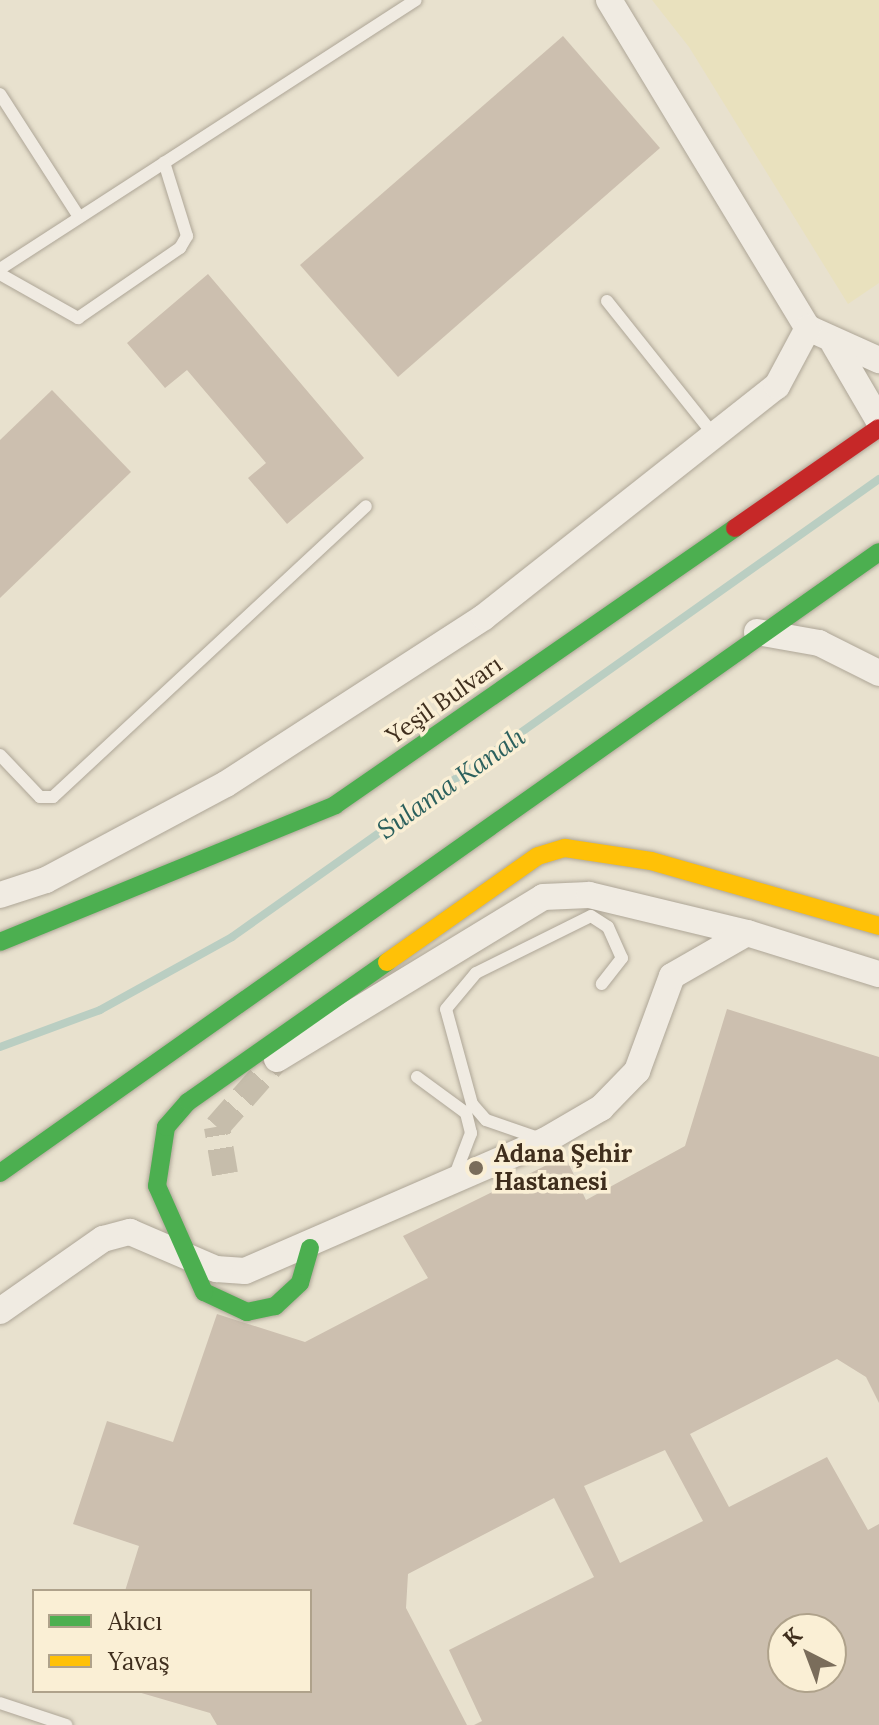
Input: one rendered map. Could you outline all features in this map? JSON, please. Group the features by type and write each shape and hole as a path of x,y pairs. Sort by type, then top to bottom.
{"main road":[{"name":"Yeşil Bulvarı","path":"0,942 335,805 879,428"},
{"path":"0,1173 122,1089 757,632 879,552"},
{"path":"310,1248 287,1298 247,1312 204,1292 162,1206 156,1164 166,1127 188,1102 538,856 565,848 651,861 879,926"}],"street":[{"path":"609,0 808,328 834,344 879,360"},
{"path":"0,895 46,880 252,767 484,617 777,386 808,328"},
{"path":"834,344 879,421"},
{"path":"757,632 819,643 879,673"},
{"path":"277,1059 543,897 589,895 747,933 879,974"},
{"path":"0,1311 103,1239 130,1232 181,1250 216,1269 245,1271 310,1248 447,1188 546,1140 601,1108 637,1071 672,976 747,933"}],"lane":[{"path":"164,162 187,236 180,248 78,318 0,272 79,217 164,162 416,0"},
{"path":"0,94 79,217"},
{"path":"607,301 714,435"},
{"path":"0,755 40,797 53,797 366,506"},
{"path":"546,1140 486,1120 472,1104 446,1009 476,973 591,916 608,927 622,958 602,984"},
{"path":"417,1077 454,1098 471,1133 447,1188"},
{"path":"0,1703 47,1722 66,1725"}],"shaded area":[{"path":"652,0 879,0 879,283 848,304 689,47"}],"building":[{"path":"563,36 660,148 398,377 300,265"},
{"path":"208,274 364,458 287,524 248,478 266,463 187,370 165,388 127,343"},
{"path":"52,390 131,472 0,598 0,440"},
{"path":"727,1009 879,1057 879,1403 866,1377 837,1359 690,1434 729,1507 827,1457 868,1530 879,1524 879,1725 474,1725 482,1721 449,1650 594,1577 554,1498 408,1574 406,1608 467,1725 217,1725 210,1713 141,1693 312,1693 312,1589 126,1589 139,1546 73,1524 107,1421 173,1442 217,1314 305,1342 428,1278 403,1236 565,1156 586,1200 685,1146","holes":["665,1450 703,1521 620,1563 584,1486"]}],"waterway":[{"name":"Sulama Kanalı","path":"0,1047 100,1010 232,937 879,479"}],"tunnel":[{"path":"225,1174 217,1127 277,1059"}],"traffic: fast":[{"path":"0,942 335,805 735,528"},
{"path":"0,1173 879,552"},
{"path":"310,1248 300,1283 275,1306 247,1312 204,1292 157,1186 166,1127 188,1102 387,962"}],"traffic: slow":[{"path":"387,962 538,856 565,848 651,861 879,926"}],"traffic: jam":[{"path":"735,528 879,428"}],"place":[{"name":"Adana Şehir Hastanesi","path":"476,1168"}]}
